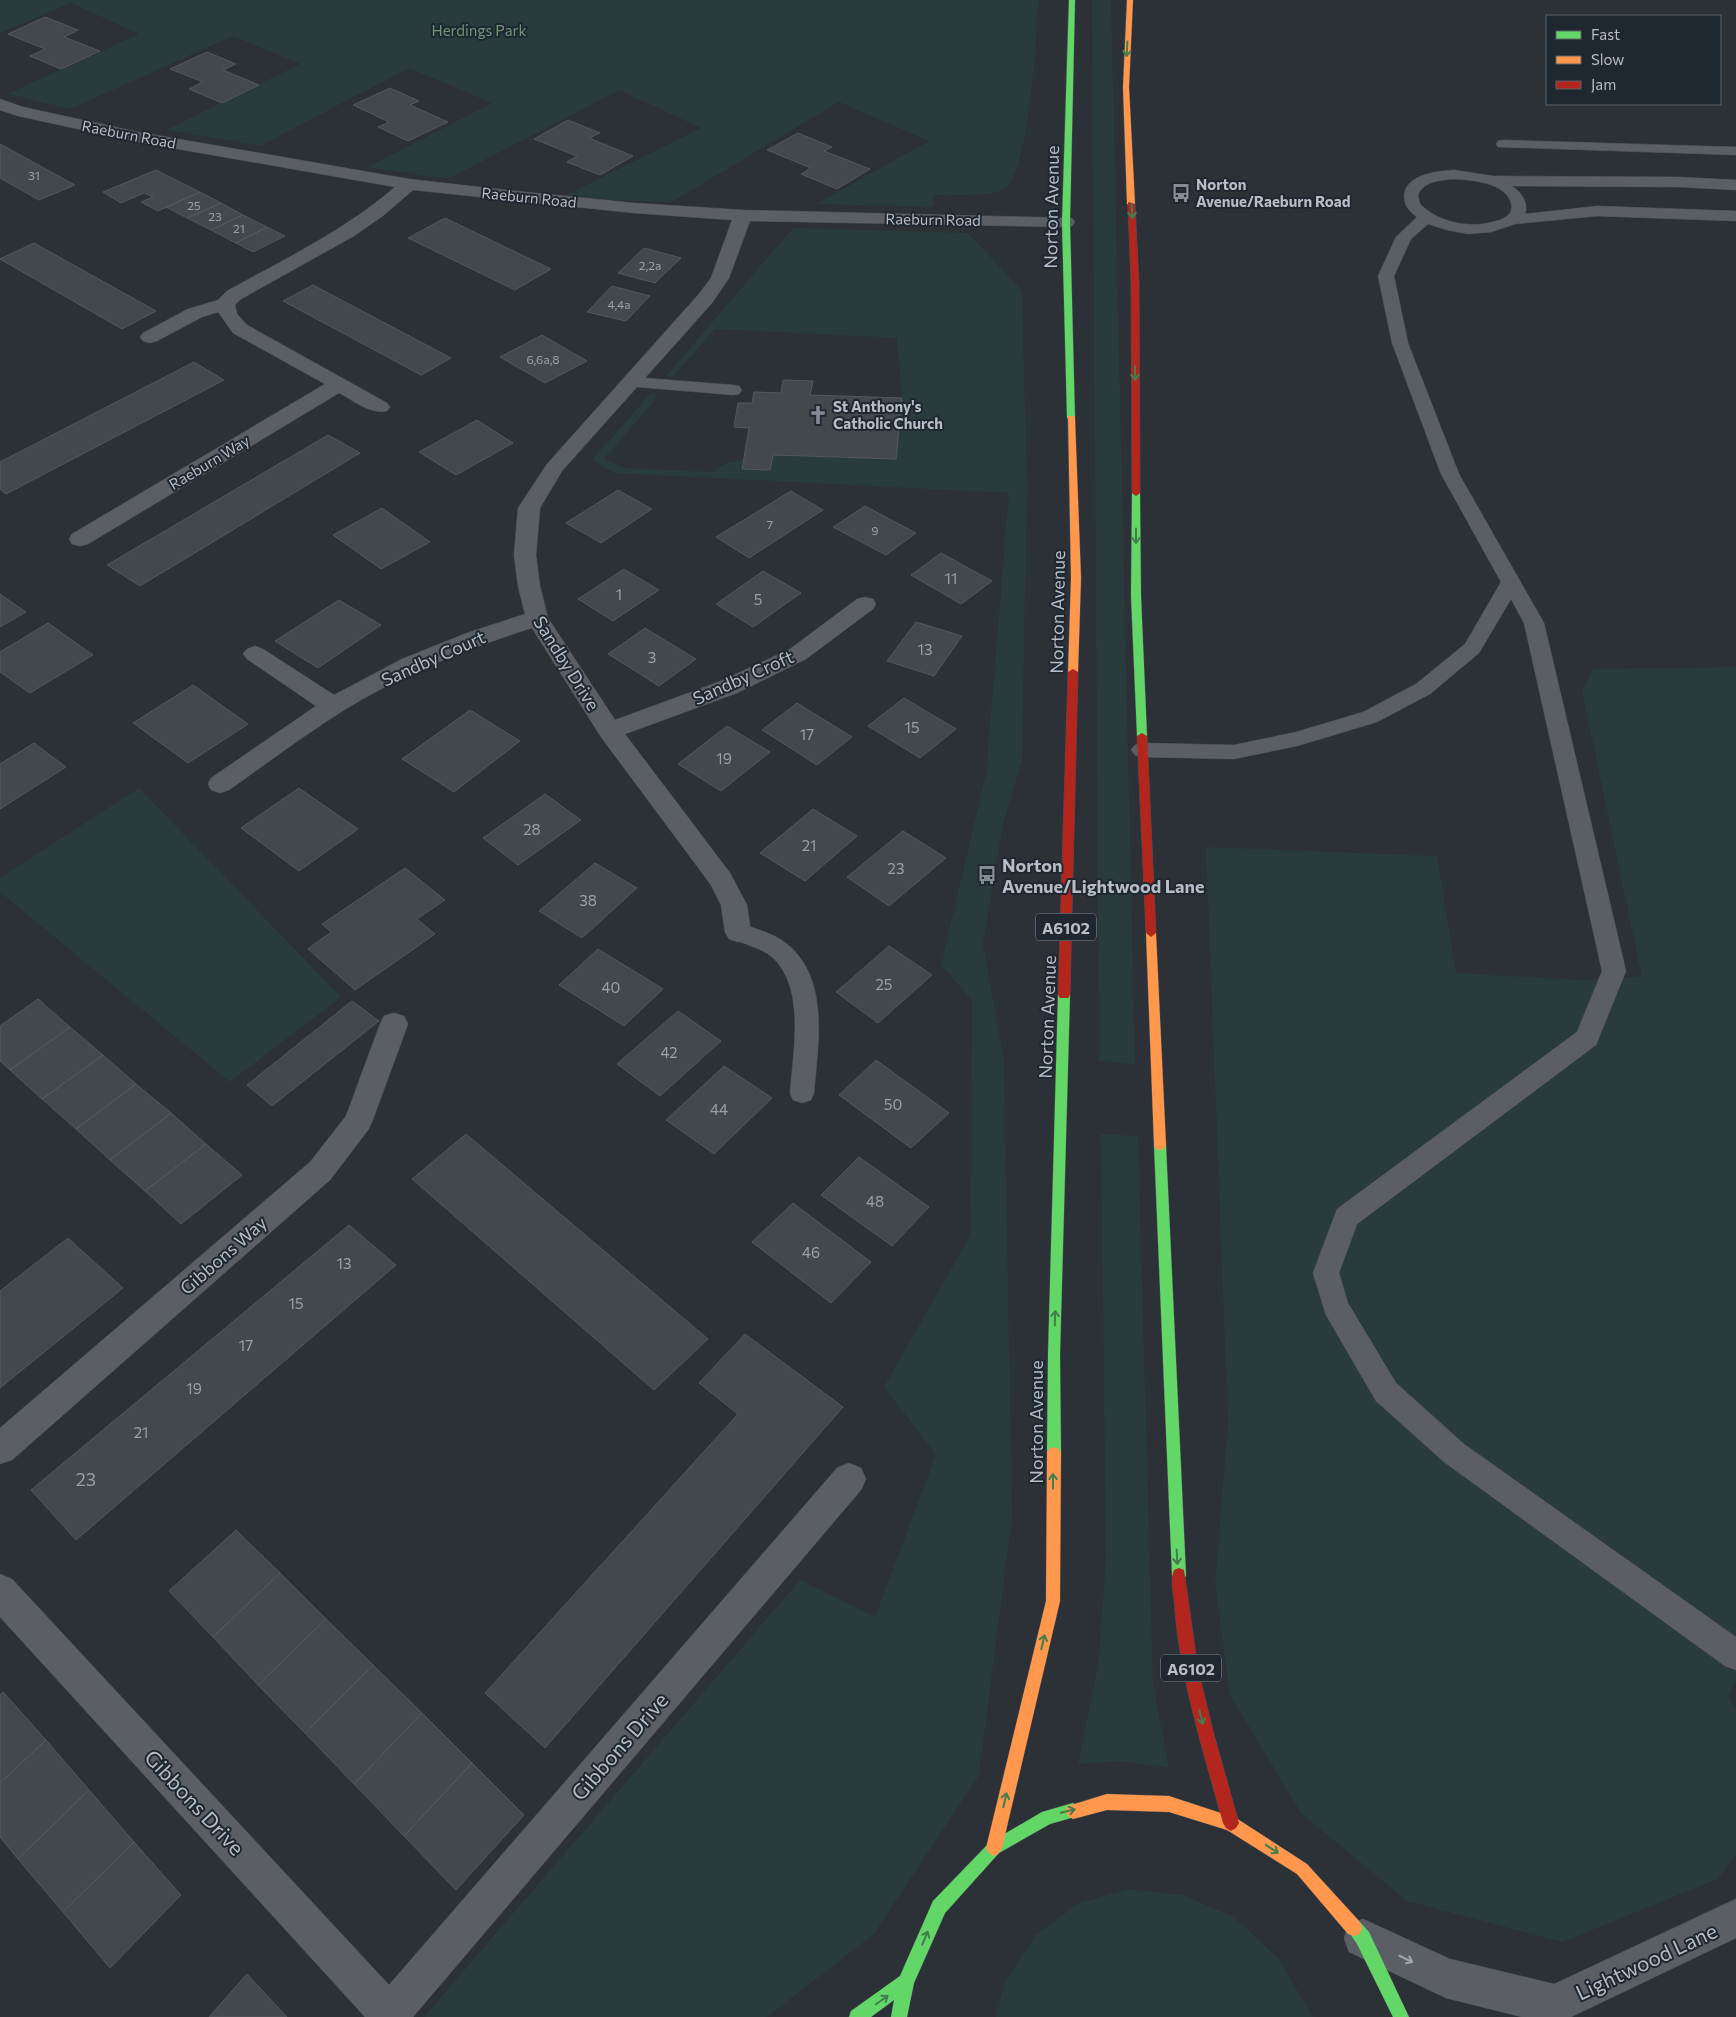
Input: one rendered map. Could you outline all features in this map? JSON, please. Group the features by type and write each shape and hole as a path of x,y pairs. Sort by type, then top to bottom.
{"main road":[{"name":"Norton Avenue","path":"994,1848 1053,1601 1054,1355 1076,578 1066,222 1072,0"},
{"name":"A6102","path":"1130,0 1126,86 1135,282 1136,596 1180,1609 1201,1718 1231,1823"},
{"path":"899,2017 906,1982 939,1907 994,1848 1047,1816 1107,1802 1169,1804 1231,1823 1302,1869 1363,1938 1400,2017"},
{"path":"857,2017 906,1982"}],"street":[{"name":"Raeburn Road","path":"0,104 18,111 138,137 409,184 634,208 743,215 1066,222"},
{"path":"150,336 196,313 225,304 234,296 348,232 378,211 409,184"},
{"name":"Sandby Drive","path":"738,932 734,905 721,880 610,731 537,618 529,586 525,555 529,508 554,468 705,299 720,278 743,215"},
{"path":"225,304 228,316 240,329 380,407"},
{"name":"Raeburn Way","path":"80,538 338,385"},
{"name":"Sandby Croft","path":"610,731 729,687 798,654 865,604"},
{"name":"Sandby Court","path":"220,784 333,706 410,665 475,638 537,618"},
{"path":"255,654 333,706"},
{"name":"Gibbons Way","path":"0,1449 320,1171 358,1122 394,1024"},
{"name":"Gibbons Drive","path":"0,1591 388,2015 849,1479"},
{"name":"Lightwood Lane","path":"1363,1938 1446,1978 1548,2010 1736,1918"}],"lane":[{"path":"1503,144 1736,151"},
{"path":"1492,181 1507,188 1516,196 1520,206 1517,215 1500,226 1485,229 1442,224 1426,217 1414,208 1409,198 1410,191 1417,183 1423,179 1438,175 1463,175 1492,181 1680,182 1736,185"},
{"path":"1512,220 1597,211 1736,216"},
{"path":"1426,217 1404,237 1386,276 1400,343 1450,474 1534,623 1614,971 1587,1038 1346,1217 1326,1273 1336,1307 1386,1392 1454,1453 1736,1655"},
{"path":"632,382 733,390"},
{"path":"1142,750 1234,752 1297,738 1370,717 1423,689 1472,648 1511,580"},
{"path":"738,932 780,951 799,975 807,1013 802,1093"}],"green space":[{"name":"Herdings Park","path":"0,0 1039,0 1034,70 1026,130 1014,177 1005,189 1000,192 971,195 934,195 933,207 816,204 929,141 839,102 672,202 560,198 701,128 619,90 448,179 368,167 492,103 409,68 260,146 166,130 300,64 233,36 70,109 7,94 139,34 71,3 0,33"},
{"path":"1092,0 1111,0 1135,1064 1099,1061"},
{"path":"793,228 968,233 1022,291 1027,485 1022,760 1003,824 983,944 1004,1060 1012,1517 979,1775 874,1934 767,2017 424,2017 800,1580 875,1617 936,1455 884,1387 970,1236 972,1000 941,965 986,774 1009,493 614,473 592,460 652,392 656,395 655,400 604,459 624,468 715,472 724,464 744,460 742,469 770,470 773,455 896,459 902,398 897,338 715,329 673,377 666,376"},
{"path":"1736,667 1736,1679 1728,1697 1736,1709 1736,1855 1718,1879 1562,1942 1407,1901 1301,1813 1230,1695 1215,1584 1228,1423 1206,847 1437,856 1456,973 1582,980 1642,977 1582,691 1593,669"},
{"path":"139,788 341,997 230,1082 0,892 0,878"},
{"path":"1101,1134 1138,1136 1153,1682 1169,1768 1119,1761 1078,1764 1098,1667 1106,1559"},
{"path":"1129,1889 1183,1895 1234,1917 1278,1958 1313,2017 996,2017 1004,1984 1036,1935 1079,1903"}],"building":[{"path":"45,17 78,30 64,37 100,51 61,69 30,56 45,49 8,34"},
{"path":"207,52 236,64 223,70 259,85 222,103 189,89 203,82 170,69"},
{"path":"390,88 419,101 410,105 448,122 408,141 378,127 389,122 353,105"},
{"path":"568,120 600,133 589,138 633,156 600,175 567,162 577,156 534,139"},
{"path":"798,133 832,147 824,151 870,169 837,189 801,174 811,168 767,150"},
{"path":"0,144 75,185 39,200 0,178"},
{"path":"156,170 200,192 158,211 141,202 153,197 144,193 121,203 103,192"},
{"path":"200,192 221,203 187,218 166,207"},
{"path":"221,203 243,215 211,230 187,218"},
{"path":"243,215 267,227 236,243 211,230"},
{"path":"445,218 551,269 515,290 408,238"},
{"path":"267,227 285,236 253,252 236,243"},
{"path":"34,243 156,311 122,329 0,259"},
{"path":"644,248 681,258 655,283 618,273"},
{"path":"313,285 451,358 421,375 283,301"},
{"path":"612,286 650,296 626,321 587,312"},
{"path":"542,335 587,361 545,383 500,357"},
{"path":"194,362 224,380 6,494 0,489 0,462"},
{"name":"St Anthony's Catholic Church","path":"783,380 813,381 810,395 902,398 896,459 773,455 770,470 742,469 749,428 734,427 738,403 752,403 754,392 781,393"},
{"path":"477,420 513,443 456,475 419,452"},
{"path":"328,435 360,453 140,586 107,565"},
{"path":"618,490 652,509 601,543 566,523"},
{"path":"791,491 823,510 749,558 716,537"},
{"path":"865,506 916,533 886,555 833,527"},
{"path":"382,508 430,542 381,569 333,535"},
{"path":"941,553 992,581 961,604 911,575"},
{"path":"624,569 659,590 613,621 578,599"},
{"path":"763,571 801,593 753,627 716,604"},
{"path":"0,594 26,612 0,627"},
{"path":"339,600 381,625 318,668 275,641"},
{"path":"916,622 962,636 934,676 887,661"},
{"path":"48,623 93,655 30,693 0,672 0,652"},
{"path":"645,628 696,659 659,686 608,654"},
{"path":"193,685 248,724 188,763 133,723"},
{"path":"904,698 956,729 920,758 868,726"},
{"path":"797,703 852,737 817,765 762,730"},
{"path":"470,710 520,741 454,792 402,759"},
{"path":"727,726 770,752 721,791 678,764"},
{"path":"34,743 66,767 0,809 0,764"},
{"path":"299,788 358,829 299,871 241,828"},
{"path":"545,794 581,820 518,865 483,838"},
{"path":"813,809 857,836 805,881 760,853"},
{"path":"903,831 946,858 889,906 847,877"},
{"path":"595,863 637,888 582,938 539,911"},
{"path":"405,868 445,900 417,919 435,934 355,990 308,949 331,932 322,924"},
{"path":"889,946 932,975 878,1023 836,992"},
{"path":"598,949 663,989 624,1026 559,985"},
{"path":"38,999 70,1027 10,1070 0,1061 0,1026"},
{"path":"352,1001 379,1021 272,1106 247,1085"},
{"path":"678,1011 721,1041 660,1096 617,1064"},
{"path":"70,1027 103,1055 42,1099 10,1070"},
{"path":"103,1055 136,1084 76,1129 42,1099"},
{"path":"876,1060 949,1113 911,1148 839,1095"},
{"path":"724,1066 772,1098 714,1154 666,1120"},
{"path":"136,1084 171,1113 110,1160 76,1129"},
{"path":"171,1113 206,1144 145,1191 110,1160"},
{"path":"466,1134 708,1339 654,1390 412,1179"},
{"path":"206,1144 242,1175 181,1224 145,1191"},
{"path":"859,1157 929,1207 892,1246 821,1195"},
{"path":"793,1203 871,1262 831,1303 752,1242"},
{"path":"349,1225 396,1265 76,1540 31,1490"},
{"path":"68,1238 123,1288 0,1388 0,1291"},
{"path":"745,1334 843,1407 545,1748 485,1693 738,1414 699,1383"},
{"path":"236,1530 280,1573 213,1637 169,1591"},
{"path":"280,1573 326,1619 258,1685 213,1637"},
{"path":"326,1619 373,1665 305,1733 258,1685"},
{"path":"373,1665 422,1713 354,1784 305,1733"},
{"path":"3,1692 46,1740 0,1783 0,1695"},
{"path":"422,1713 472,1763 404,1836 354,1784"},
{"path":"46,1740 89,1790 18,1859 0,1837 0,1783"},
{"path":"472,1763 524,1815 456,1890 404,1836"},
{"path":"89,1790 134,1842 63,1912 18,1859"},
{"path":"134,1842 181,1895 110,1968 63,1912"},
{"path":"247,1974 287,2017 209,2017"}],"traffic: fast":[{"path":"1071,418 1066,222 1072,0"},
{"path":"1136,493 1136,596 1142,736"},
{"path":"1054,1453 1054,1355 1064,995"},
{"path":"1160,1145 1179,1575"},
{"path":"899,2017 906,1982 939,1907 994,1848 1047,1817 1073,1811"},
{"path":"1354,1928 1363,1938 1401,2017"},
{"path":"857,2017 906,1982"}],"traffic: slow":[{"path":"1130,0 1126,87 1131,204"},
{"path":"1071,418 1076,578 1073,672"},
{"path":"1151,933 1160,1145"},
{"path":"994,1848 1053,1601 1054,1453"},
{"path":"1073,1811 1107,1802 1169,1804 1231,1823 1302,1869 1354,1928"}],"traffic: jam":[{"path":"1131,204 1135,282 1136,493"},
{"path":"1064,995 1073,672"},
{"path":"1142,736 1151,933"},
{"path":"1179,1575 1181,1607 1191,1669 1205,1731 1231,1823"}],"place":[{"name":"Norton Avenue/Raeburn Road","path":"1181,193"},
{"name":"St Anthony's Catholic Church","path":"818,415"},
{"name":"Norton Avenue/Lightwood Lane","path":"987,875"}]}
